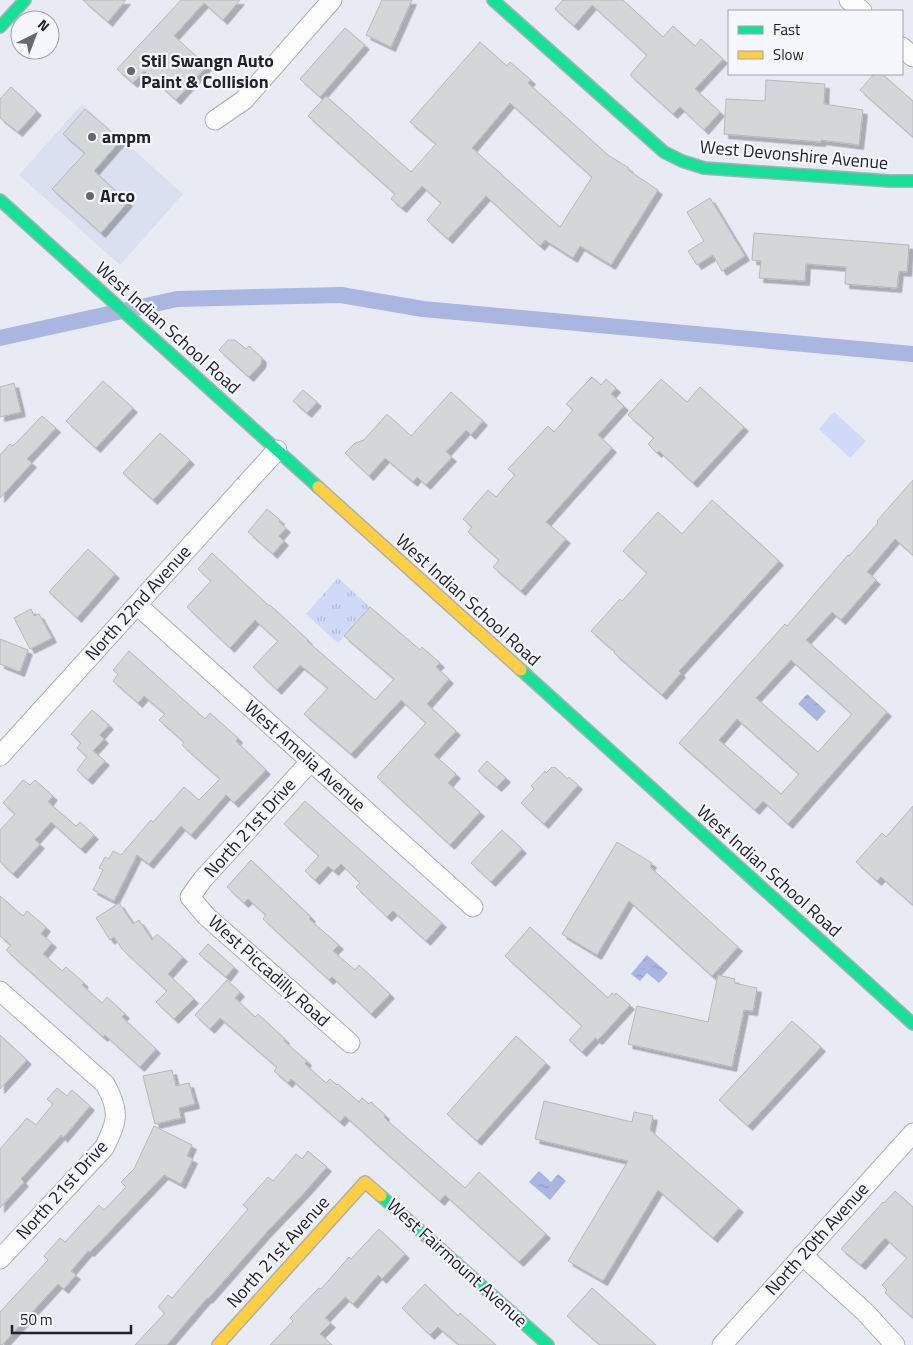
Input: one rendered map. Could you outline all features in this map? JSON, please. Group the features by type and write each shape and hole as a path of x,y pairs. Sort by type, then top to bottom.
{"main road":[{"path":"0,28 25,0"},
{"name":"West Devonshire Avenue","path":"493,0 631,124 664,152 682,161 704,168 913,181"},
{"name":"West Indian School Road","path":"0,200 913,1024"},
{"name":"North 21st Avenue","path":"218,1345 365,1182"},
{"name":"West Fairmount Avenue","path":"365,1182 548,1345"}],"street":[{"path":"215,120 244,100 332,0"},
{"path":"849,0 861,10"},
{"path":"903,48 913,57"},
{"name":"North 22nd Avenue","path":"0,756 277,450"},
{"name":"West Amelia Avenue","path":"137,605 473,907"},
{"name":"North 21st Drive","path":"190,897 203,879 311,761"},
{"name":"West Piccadilly Road","path":"190,897 206,916 350,1043"},
{"name":"North 21st Drive","path":"0,992 105,1084 112,1097 117,1115 104,1148 2,1254"},
{"name":"North 20th Avenue","path":"722,1345 913,1133"},
{"path":"802,1255 865,1312 896,1345"}],"shaded area":[{"path":"82,104 183,194 120,265 19,175"}],"green space":[{"path":"834,412 866,441 850,458 819,429"},
{"path":"338,578 370,607 338,643 306,614"}],"water":[{"path":"807,694 826,711 817,721 798,704"},
{"path":"647,955 668,973 659,983 647,973 640,981 631,974"},
{"path":"539,1171 551,1182 558,1174 566,1181 550,1200 529,1182"}],"building":[{"path":"83,0 126,0 108,22"},
{"path":"181,0 240,0 223,20 204,3 174,36 207,66 176,100 144,71 133,83 117,69"},
{"path":"382,0 412,0 391,47 366,35"},
{"path":"563,0 623,0 663,37 673,26 695,46 701,39 723,59 695,89 720,112 704,130 680,107 673,114 630,75 647,55 592,5 574,26 555,9"},
{"path":"345,28 365,45 320,97 300,79"},
{"path":"480,42 507,66 510,62 531,80 528,83 608,155 658,190 611,265 580,246 573,258 545,240 540,246 486,196 448,239 427,220 441,203 422,186 402,208 391,199 395,194 308,116 326,96 411,172 436,144 410,122","holes":["510,103 592,177 560,227 472,148"]},
{"path":"873,75 883,75 913,101 913,137 860,90"},
{"path":"766,80 825,84 824,104 863,110 859,145 821,140 821,142 724,134 726,99 765,101"},
{"path":"11,87 37,111 18,132 0,118 0,99"},
{"name":"Arco","path":"85,109 121,140 94,171 128,202 101,233 52,189 85,153 63,134"},
{"path":"710,198 745,256 722,271 713,255 697,265 688,251 704,241 687,212"},
{"path":"754,233 909,245 907,272 899,271 897,288 845,284 846,267 806,264 805,281 759,278 761,261 752,260"},
{"path":"228,340 235,340 246,349 249,346 262,358 261,364 249,377 219,350"},
{"path":"592,377 601,385 606,379 616,388 611,394 624,406 598,435 612,448 546,522 566,539 521,591 493,567 499,560 468,532 472,527 463,519 488,490 496,497 515,475 508,469 548,426 554,432 573,410 566,404"},
{"path":"661,379 687,402 700,387 744,427 693,483 659,451 657,453 648,444 654,438 628,415"},
{"path":"103,381 133,408 96,448 66,421"},
{"path":"14,383 21,412 0,417 0,387"},
{"path":"303,390 317,402 307,413 293,401"},
{"path":"451,392 483,421 471,435 466,430 446,452 452,457 426,485 417,477 413,482 385,458 369,476 345,453 355,443 364,440 387,414 411,436"},
{"path":"42,416 56,428 27,459 32,463 0,498 0,455 10,444 13,446"},
{"path":"160,433 190,460 153,500 123,473"},
{"path":"913,480 913,555 895,539 867,572 876,580 841,620 832,612 806,640 887,712 788,824 763,801 755,810 679,743 785,624 787,626 878,523 877,521","holes":["791,660 852,714 818,752 756,698","737,719 799,774 781,794 719,740"]},
{"path":"712,500 779,561 679,671 681,673 662,695 591,631 647,573 623,551 658,512 682,534"},
{"path":"267,509 286,528 279,536 284,541 273,554 248,532"},
{"path":"88,549 115,574 77,618 49,592"},
{"path":"212,553 307,641 375,700 394,679 344,636 370,607 420,650 422,647 440,663 436,667 449,679 427,704 456,731 434,755 456,774 448,783 480,812 450,845 377,777 426,723 401,700 351,754 304,714 328,688 300,665 277,690 253,667 278,641 255,620 230,648 187,607 211,581 198,569"},
{"path":"31,609 34,616 39,614 52,638 30,649 14,618"},
{"path":"0,639 28,650 20,672 0,664"},
{"path":"129,651 205,719 210,713 238,738 236,741 266,770 234,803 226,795 191,835 181,826 149,864 137,855 114,901 93,890 103,870 99,868 105,857 109,859 113,851 121,855 151,820 153,822 184,787 199,800 220,779 182,745 184,742 159,720 165,714 144,696 138,703 113,681 118,674 113,670"},
{"path":"92,710 109,725 100,735 104,739 93,751 105,761 88,780 77,770 87,757 77,748 81,743 71,734"},
{"path":"487,761 506,778 497,787 478,771"},
{"path":"552,767 555,767 567,779 569,777 578,785 544,824 521,803 534,789 531,786 545,771 546,773"},
{"path":"23,780 30,785 35,780 53,796 48,802 76,826 80,822 94,835 81,849 51,822 35,840 40,844 13,874 0,862 0,830 15,814 3,803"},
{"path":"305,801 442,923 426,941 393,911 387,917 356,887 360,883 341,864 334,871 328,866 315,880 305,871 319,856 284,824"},
{"path":"913,806 913,905 881,877 877,881 856,862 882,833 886,837"},
{"path":"502,830 522,849 491,882 471,863"},
{"path":"617,842 652,863 650,867 738,947 712,976 629,901 597,955 562,934"},
{"path":"251,860 311,917 309,919 339,945 333,951 355,970 359,965 390,994 371,1014 332,977 329,980 263,919 266,915 248,899 244,903 227,887"},
{"path":"0,896 23,916 27,911 46,927 41,934 52,943 43,954 62,971 66,967 102,1003 107,997 125,1014 122,1017 156,1049 140,1067 105,1035 103,1037 6,950 11,945 0,936"},
{"path":"119,903 133,924 139,920 152,940 157,934 183,957 168,974 194,999 174,1019 156,1002 167,991 122,949 114,937 110,940 96,918"},
{"path":"530,927 608,998 612,993 615,995 616,993 630,1005 598,1040 595,1038 582,1052 569,1040 582,1026 505,956"},
{"path":"208,944 234,967 226,977 199,954"},
{"path":"718,975 735,979 734,983 757,988 753,1011 744,1010 732,1067 628,1044 637,1006 708,1022"},
{"path":"227,980 240,992 235,998 255,1017 258,1014 285,1039 284,1041 307,1061 305,1064 326,1083 330,1079 359,1102 362,1098 369,1104 371,1102 385,1115 384,1117 389,1122 465,1188 479,1172 546,1234 519,1262 445,1195 440,1201 345,1116 340,1122 291,1079 288,1083 274,1071 277,1067 220,1018 210,1029 195,1015"},
{"path":"792,1021 821,1047 748,1126 719,1100"},
{"path":"0,1035 27,1060 0,1089"},
{"path":"516,1036 546,1063 477,1141 447,1114"},
{"path":"172,1070 176,1086 189,1083 195,1104 179,1108 181,1118 155,1124 143,1076"},
{"path":"57,1088 67,1096 72,1090 90,1106 63,1138 61,1135 21,1179 24,1182 0,1208 0,1149 27,1118 36,1125 53,1104 47,1099"},
{"path":"544,1101 632,1122 634,1112 653,1116 650,1130 739,1208 713,1238 658,1190 603,1281 568,1261 628,1161 535,1139"},
{"path":"154,1126 192,1145 187,1156 193,1159 181,1184 164,1175 90,1252 88,1251 71,1271 76,1275 64,1289 58,1284 0,1345 0,1312 48,1260 44,1256 60,1238 65,1242 99,1205 104,1210 126,1187 121,1182 134,1169"},
{"path":"308,1151 327,1167 305,1192 207,1298 167,1345 135,1345 165,1313 158,1307 168,1295 172,1298 248,1209 243,1205 268,1177 273,1181 296,1154 302,1159"},
{"path":"895,1191 913,1207 913,1318 885,1293 887,1290 882,1285 907,1258 885,1238 861,1265 841,1249"},
{"path":"379,1229 405,1254 382,1279 378,1275 353,1304 345,1297 325,1318 331,1323 320,1334 332,1345 270,1345 293,1321 290,1318"},
{"path":"425,1284 458,1316 460,1313 496,1345 459,1345 438,1327 430,1335 402,1308"},
{"path":"592,1288 656,1345 600,1345 567,1316"}],"waterway":[{"path":"0,338 177,299 341,295 423,309 913,354"}],"traffic: fast":[{"path":"0,27 25,0"},
{"path":"493,0 664,152 682,161 704,168 913,181"},
{"path":"0,200 318,487"},
{"path":"521,670 913,1024"},
{"path":"381,1196 548,1345"}],"traffic: slow":[{"path":"318,487 521,670"},
{"path":"218,1345 365,1182 381,1196"}],"place":[{"name":"Stil Swangn Auto Paint & Collision","path":"131,71"},
{"name":"ampm","path":"92,137"},
{"name":"Arco","path":"90,196"}]}
